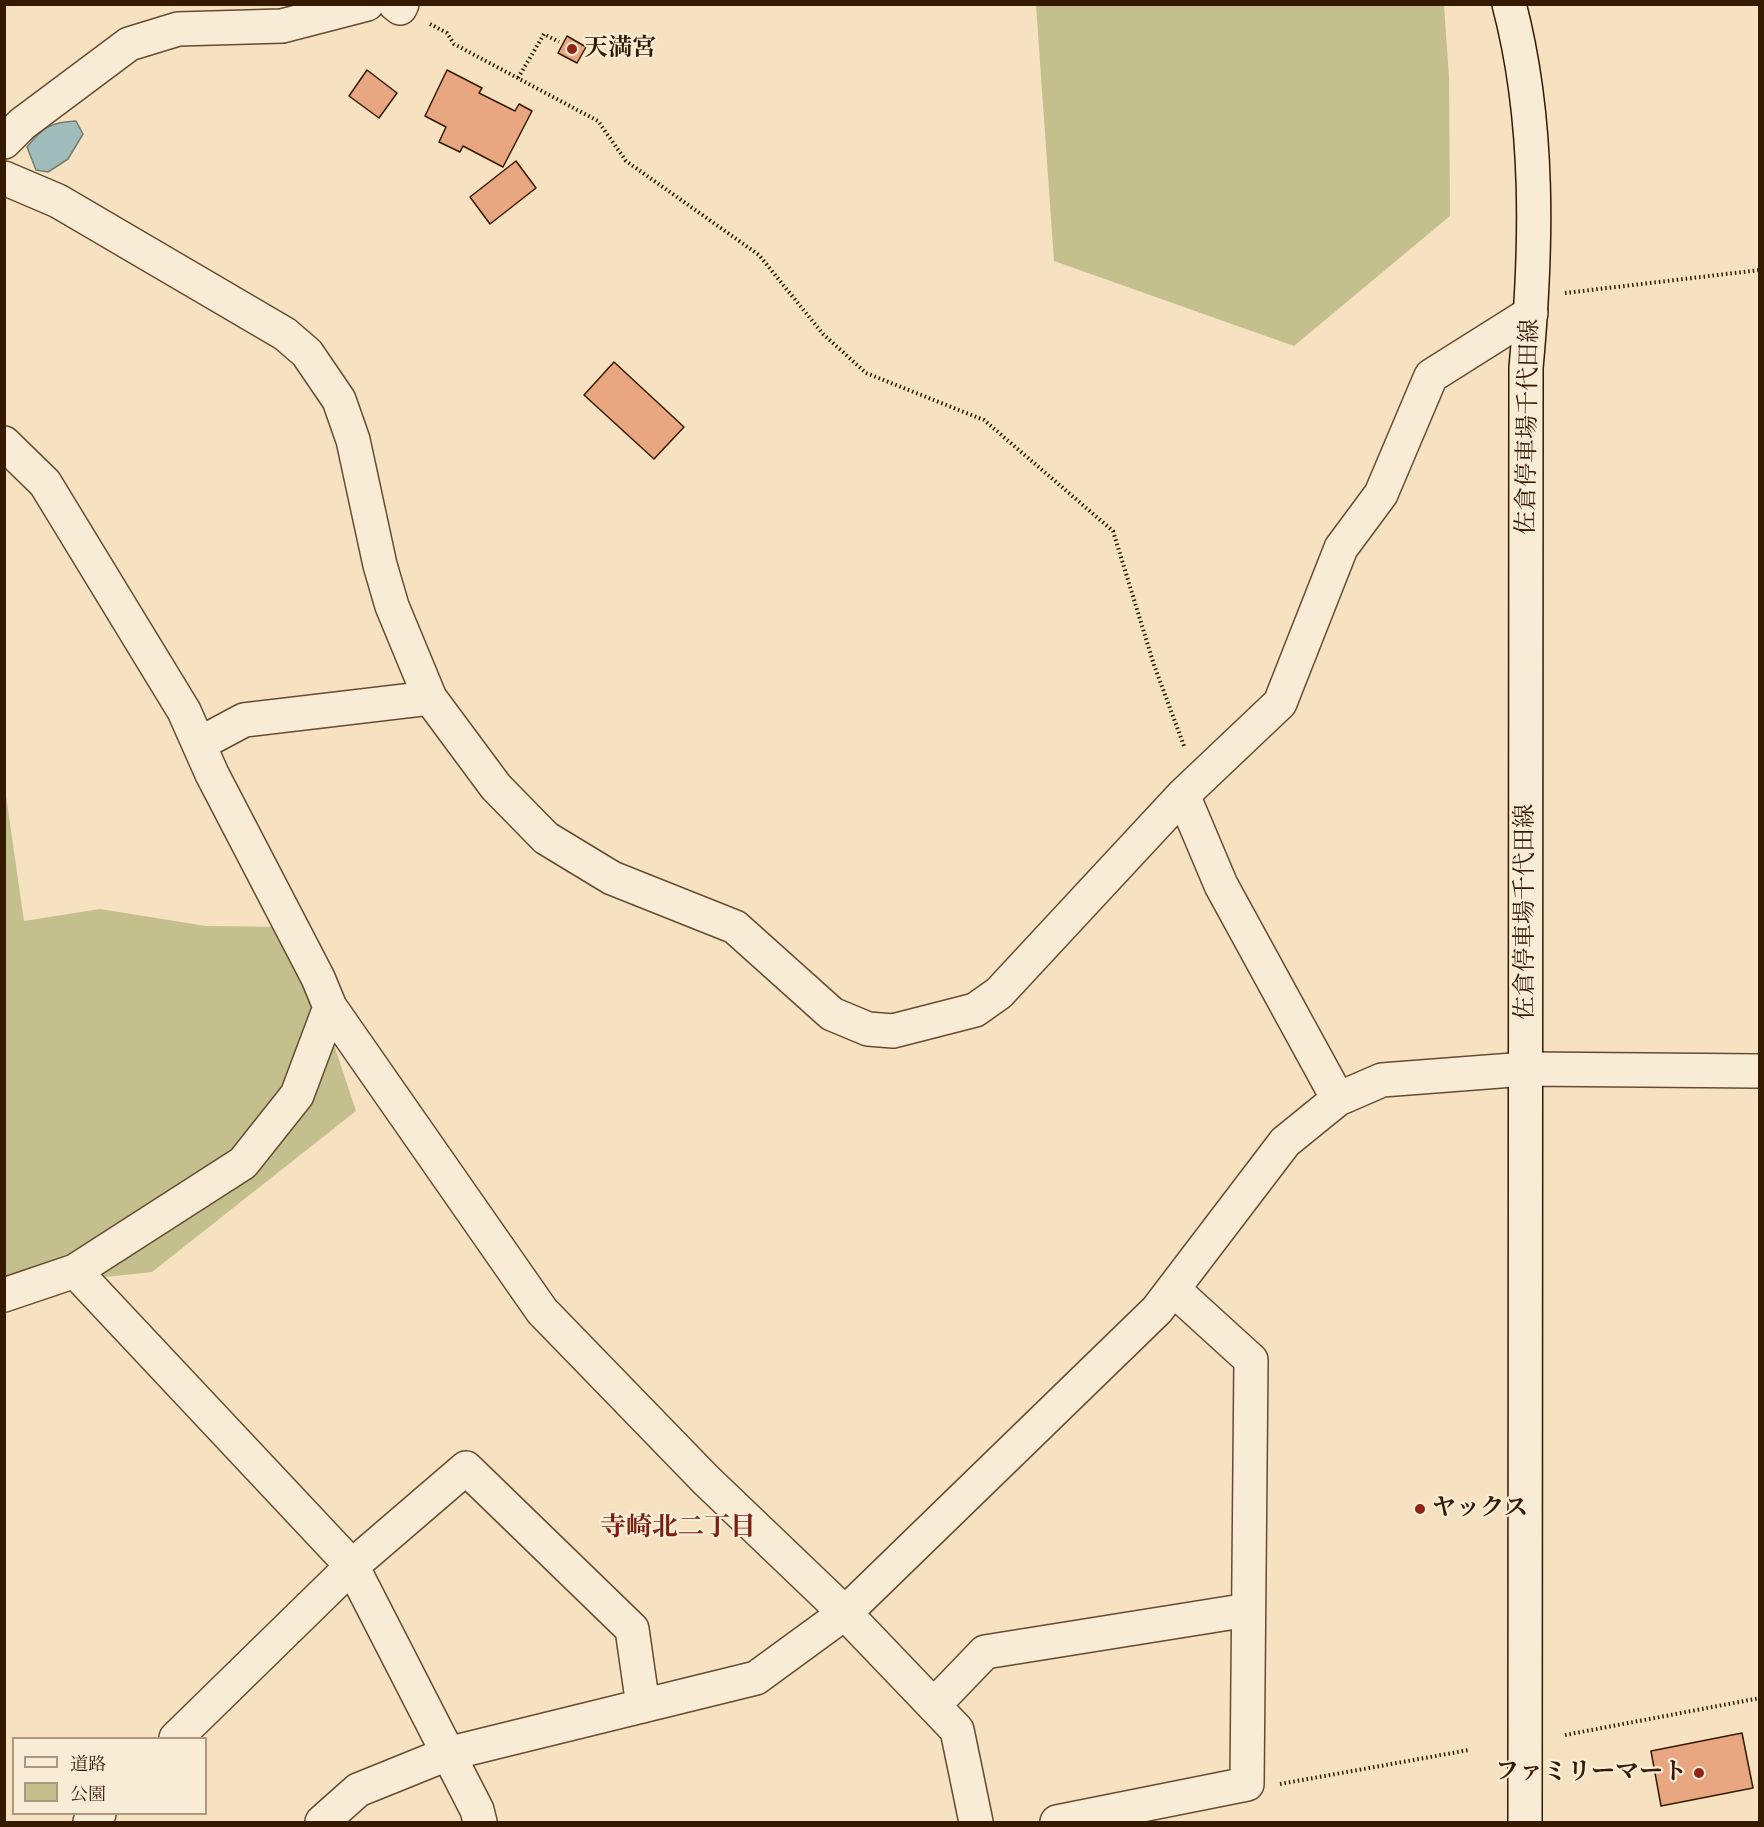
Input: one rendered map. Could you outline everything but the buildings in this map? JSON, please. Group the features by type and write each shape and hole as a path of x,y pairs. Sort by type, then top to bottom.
{"street":[{"path":"4,142 22,124 129,44 174,17 282,26 367,4"},
{"name":"佐倉停車場千代田線","path":"1509,4 1526,94 1533,195 1531,305 1526,368 1525,1822"},
{"path":"4,177 58,201 285,334 307,353 339,400 353,440 380,565 392,606 430,698 496,787 546,838 612,878 735,927 832,1014 868,1029 893,1031 975,1010 999,993 1189,790 1280,703 1341,548 1381,494 1431,376 1531,305"},
{"path":"4,443 45,483 184,711 318,978 330,1007 542,1311 706,1480 845,1613 957,1730 976,1822"},
{"path":"199,744 244,720 430,698"},
{"path":"1189,790 1221,885 1338,1099"},
{"path":"4,1295 75,1271 243,1163 297,1095 330,1007"},
{"path":"322,1822 358,1790 447,1754 756,1678 845,1613 1157,1311 1285,1142 1338,1099 1382,1080 1526,1069 1760,1071"},
{"path":"75,1271 352,1566 477,1810 480,1822"},
{"path":"1057,1822 1247,1784 1251,1360 1173,1289"},
{"path":"177,1737 352,1566 465,1468 632,1629 643,1706"},
{"path":"934,1705 985,1652 1248,1610"}],"path":[{"path":"399,6 447,33 454,44 598,121 626,161 759,255 823,334 866,373 984,420 1113,531 1189,790"},
{"path":"518,78 544,34 559,42"},
{"path":"1531,305 1760,270"},
{"path":"1565,1735 1760,1698"},
{"path":"1247,1784 1266,1787 1469,1750"}],"green space":[{"path":"1036,5 1444,5 1449,77 1450,216 1294,346 1054,261"},
{"path":"4,782 24,921 100,909 206,926 295,927 356,1111 152,1272 5,1288"}],"water":[{"path":"76,121 83,134 68,159 48,172 36,170 27,147 48,127"}],"place":[{"name":"天満宮","path":"572,49"},
{"name":"ヤックス","path":"1420,1509"},
{"name":"ファミリーマート","path":"1699,1773"}],"district":[{"name":"寺崎北二丁目","path":"678,1529"}]}
